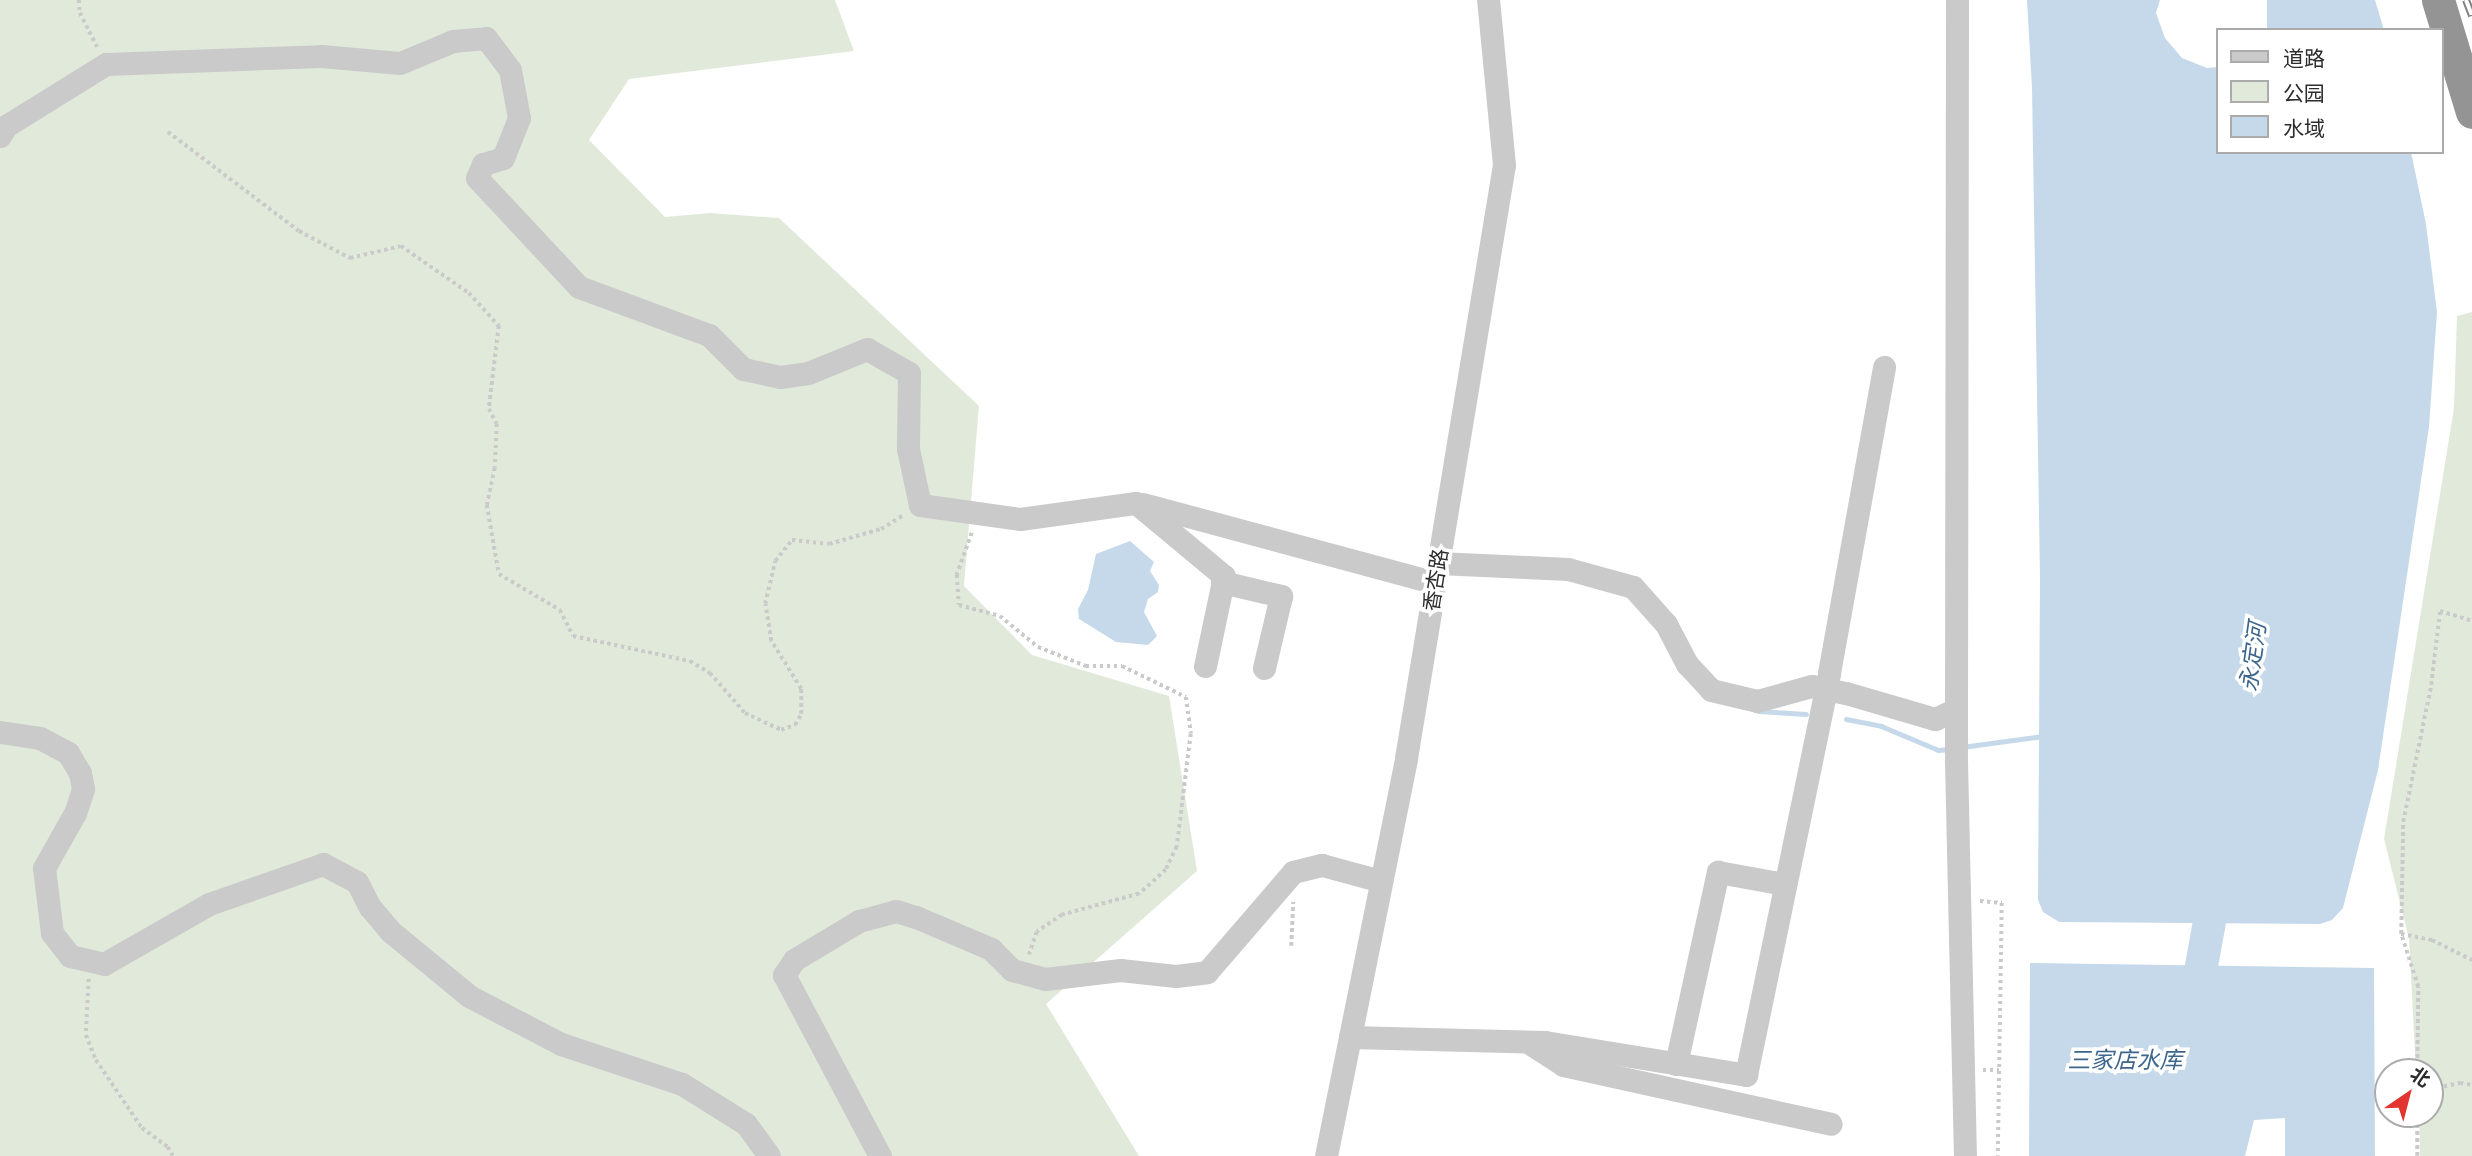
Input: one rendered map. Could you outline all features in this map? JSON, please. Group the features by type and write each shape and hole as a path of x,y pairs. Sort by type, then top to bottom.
{"highway":[{"path":"2438,0 2472,112"}],"street":[{"name":"香杏路","path":"1326,1156 1381,881 1437,573 1504,165 1488,0"},
{"path":"1957,0 1956,761 1965,1156"},
{"path":"0,136 6,126 106,64 321,55 400,62 453,41 486,38 510,71 519,118 502,158 483,164 477,178 497,202 579,287 709,335 743,369 780,377 808,373 867,349 909,373 908,449 920,505 1020,519 1136,503 1437,573 1568,569 1633,587 1666,624 1687,664 1712,690 1733,698 1757,701 1812,686 1935,719 1956,709"},
{"path":"1350,1037 1528,1042 1746,1075 1884,367"},
{"path":"1136,503 1223,576 1205,666"},
{"path":"1222,582 1281,596 1264,668"},
{"path":"0,732 40,738 68,753 80,773 83,789 75,813 44,868 46,904 52,933 70,956 104,964 146,943 209,904 323,864 357,882 390,931 469,996 561,1044 682,1084 746,1124 769,1156"},
{"path":"880,1156 791,995 784,975 794,960 859,921 896,911 990,949 1012,970 1045,979 1120,970 1176,976 1206,972 1293,872 1322,865 1381,881"},
{"path":"1676,1064 1718,872 1785,884"},
{"path":"1528,1042 1563,1065 1831,1124"}],"path":[{"path":"79,0 80,13 106,64"},
{"path":"168,132 299,231 350,258 401,246 470,293 499,326 489,409 497,424 495,468 486,505 499,573 560,610 573,636 690,661 710,673 745,713 781,730 795,725 801,714 801,689 771,641 765,604 775,561 792,540 829,544 881,529 920,505"},
{"path":"979,513 957,575 958,605 1000,616 1038,647 1086,666 1122,666 1185,697 1191,734 1177,848 1166,870 1139,894 1062,915 1037,932 1022,973"},
{"path":"2417,1058 2418,986 2400,934 2403,822 2431,685 2440,611 2472,621"},
{"path":"1291,946 1293,872"},
{"path":"1959,900 2002,903 1998,1156"},
{"path":"2400,934 2432,940 2472,960"},
{"path":"93,963 86,991 86,1035 96,1060 142,1128 168,1147 173,1156"},
{"path":"2444,1086 2460,1083 2472,1085"},
{"path":"2417,1128 2417,1156"}],"green space":[{"path":"0,0 835,0 854,51 629,79 589,140 665,217 710,213 779,218 979,406 964,586 1032,655 1169,696 1197,871 1046,1004 1139,1156 0,1156"},
{"path":"2472,312 2472,1156 2420,1156 2419,1128 2444,1128 2444,1058 2415,1058 2409,939 2384,839 2454,408 2457,316"}],"water":[{"path":"2027,0 2160,0 2156,13 2165,38 2182,58 2207,68 2216,67 2216,154 2411,154 2426,224 2437,312 2429,427 2378,770 2343,908 2332,920 2320,924 2059,922 2043,912 2038,900 2040,577 2032,88"},
{"path":"2267,0 2375,0 2383,28 2267,28"},
{"path":"1130,541 1154,562 1150,571 1159,585 1158,592 1148,599 1144,612 1157,636 1148,645 1116,642 1079,619 1078,609 1088,590 1096,554"},
{"name":"三家店水库","path":"2030,963 2374,968 2375,1156 2285,1156 2285,1118 2254,1120 2245,1156 2029,1156"}],"waterway":[{"path":"1758,711 1806,714"},
{"path":"1846,719 1881,726 1938,750 1949,749"},
{"path":"1962,747 2043,736"},
{"name":"永定河","path":"2193,1010 2217,877"}],"railway":[{"path":"2466,0 2472,16"}]}
